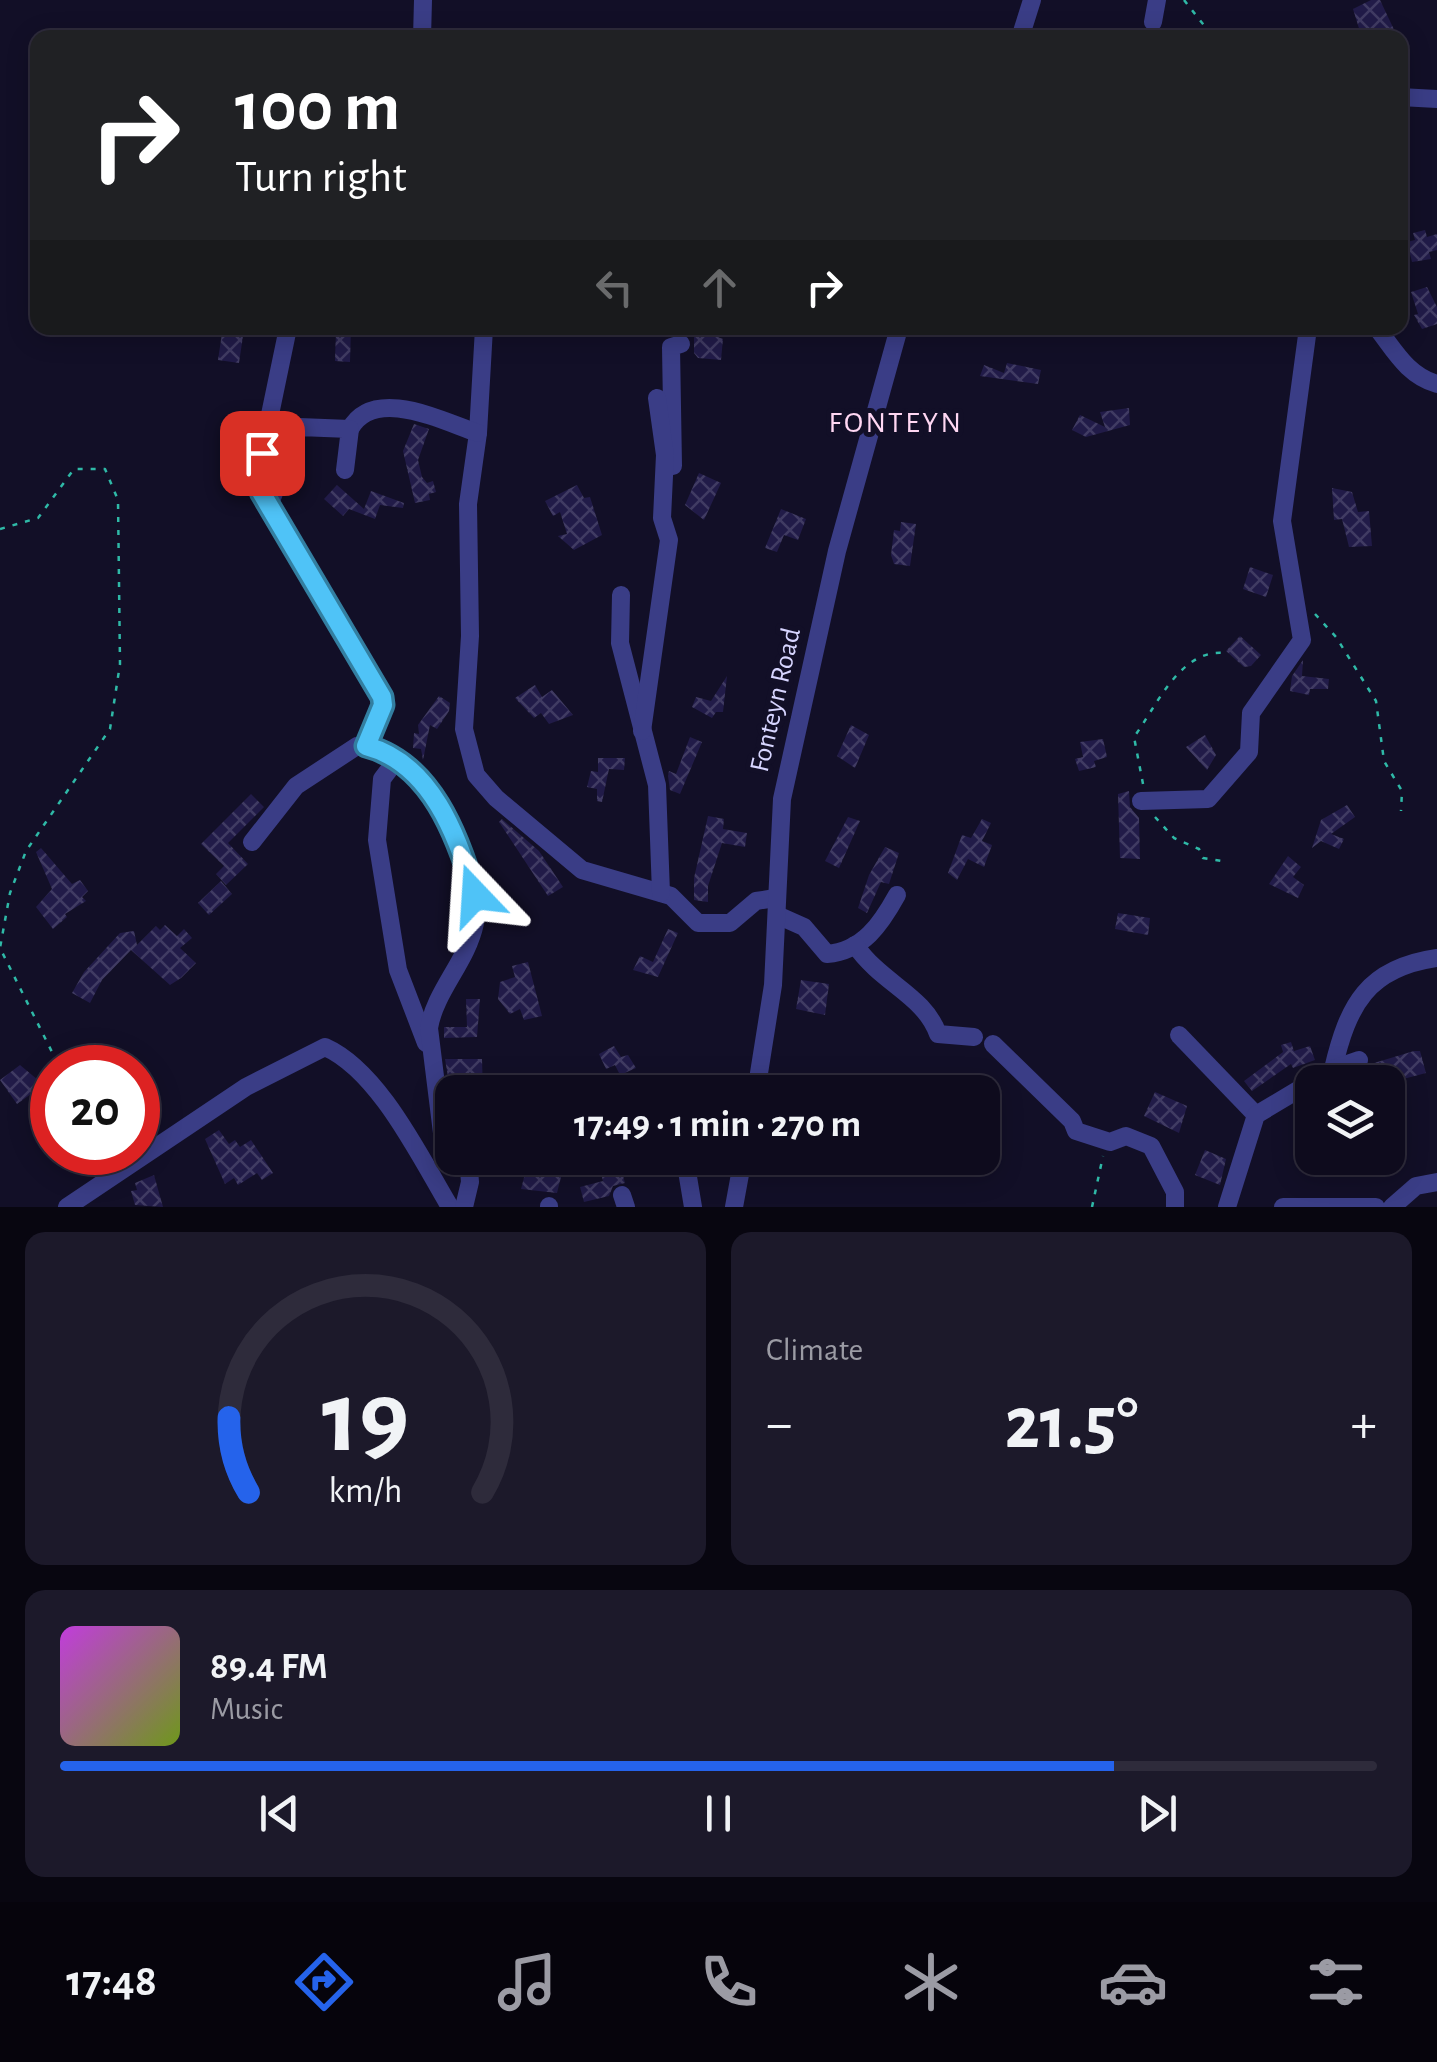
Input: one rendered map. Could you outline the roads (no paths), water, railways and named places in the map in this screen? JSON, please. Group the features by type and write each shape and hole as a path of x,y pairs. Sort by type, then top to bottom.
{"street":[{"path":"422,30 423,0"},
{"path":"1023,30 1032,0"},
{"path":"1152,22 1158,0"},
{"path":"1408,97 1437,99"},
{"path":"287,335 262,453 261,492 382,697 383,705 366,746"},
{"path":"484,335 478,433 468,504 470,636 464,729 476,775 496,798 582,870 671,896 698,922 730,924 756,901 776,907 804,926 827,954 844,953 880,926 897,896"},
{"name":"Fonteyn Road","path":"759,1075 773,985 782,799 837,552 897,335"},
{"path":"1141,800 1208,799 1249,752 1251,713 1302,640 1282,521 1307,335"},
{"path":"1382,335 1397,358 1423,380 1437,384"},
{"path":"642,731 674,524 671,348 681,344"},
{"path":"657,398 665,455 662,518 669,540"},
{"path":"345,470 350,429 368,411 402,408 478,433"},
{"path":"269,506 299,427 350,429"},
{"path":"622,595 620,643 657,785 661,893"},
{"path":"252,842 296,786 344,752 366,746 397,759 428,786 467,868 475,895 472,936 432,1012 432,1058"},
{"path":"397,759 382,779 377,840 398,970 437,1075"},
{"path":"856,945 870,967 930,1012 938,1034 974,1037"},
{"path":"1333,1065 1344,1028 1368,988 1383,974 1437,958"},
{"path":"1178,1036 1256,1114"},
{"path":"993,1044 1072,1121 1076,1131 1110,1142 1126,1136 1151,1146 1175,1192 1175,1207"},
{"path":"66,1207 246,1086 325,1047 348,1057 390,1111 450,1207"},
{"path":"1344,1065 1359,1060"},
{"path":"1227,1207 1256,1114 1295,1091"},
{"path":"460,1175 464,1207"},
{"path":"688,1175 693,1207"},
{"path":"734,1207 740,1175"},
{"path":"1392,1207 1416,1186 1437,1182"},
{"path":"1284,1207 1376,1207"}],"district":[{"name":"FONTEYN","path":"896,423"}]}
